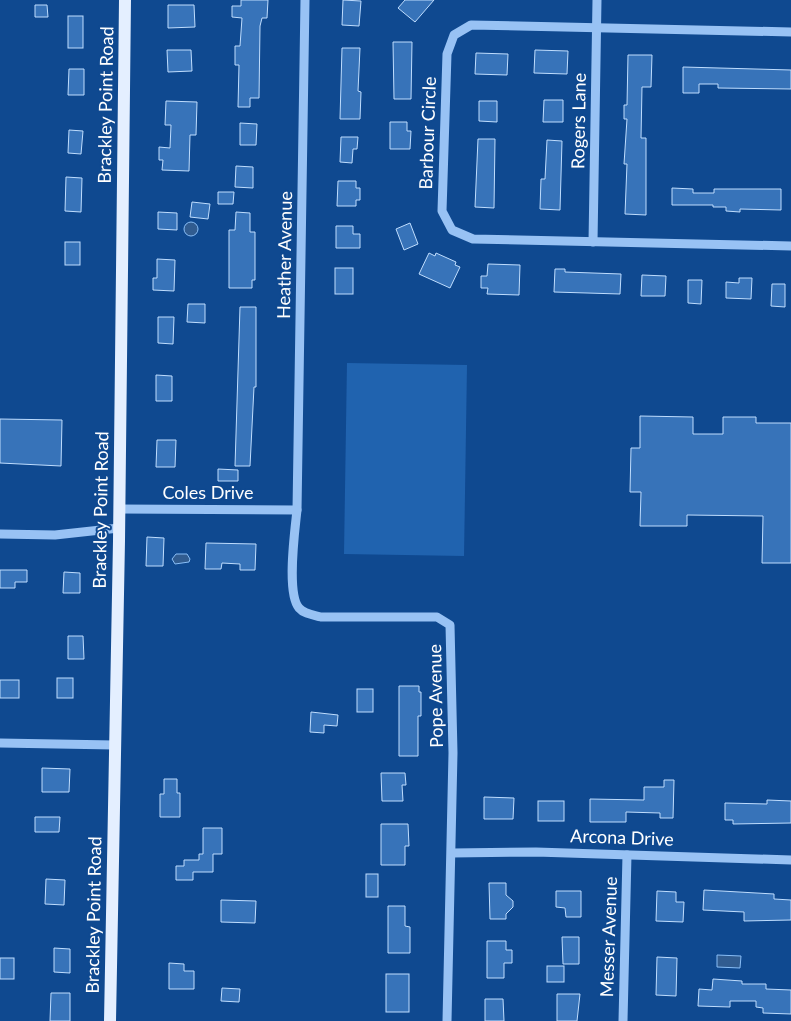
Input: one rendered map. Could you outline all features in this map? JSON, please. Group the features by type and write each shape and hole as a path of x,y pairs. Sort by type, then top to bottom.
{"main road":[{"name":"Brackley Point Road","path":"110,1021 119,528 125,0"}],"street":[{"name":"Heather Avenue","path":"297,510 305,0"},
{"name":"Rogers Lane","path":"593,242 597,0"},
{"name":"Barbour Circle","path":"791,32 471,25 454,35 447,54 442,210 452,230 473,239 791,246"},
{"name":"Coles Drive","path":"119,509 297,510"},
{"name":"Pope Avenue","path":"297,510 293,588 299,608 307,613 321,617 437,617 450,625 453,721 452,853 449,885 447,1021"},
{"path":"0,534 55,535 119,528"},
{"path":"0,742 114,745"},
{"name":"Arcona Drive","path":"452,853 536,852 791,860"},
{"name":"Messer Avenue","path":"622,1021 627,855"}],"shaded area":[{"path":"191,222 196,224 198,229 196,234 191,236 186,234 184,229 186,224"},
{"path":"347,363 467,365 464,556 344,554"},
{"path":"176,554 187,554 190,559 189,562 175,564 172,559"},
{"path":"717,955 741,956 740,968 717,967"}],"building":[{"path":"241,0 268,0 267,18 262,18 260,26 259,98 250,98 250,107 238,107 239,65 235,65 235,46 240,46 242,18 232,17 232,6 241,6"},
{"path":"343,0 361,1 359,26 342,25"},
{"path":"405,0 434,0 415,22 398,8"},
{"path":"35,5 47,5 48,17 35,17"},
{"path":"168,5 194,5 195,27 168,28"},
{"path":"68,16 83,16 83,48 68,48"},
{"path":"393,42 412,42 411,99 394,99"},
{"path":"342,48 360,48 358,91 361,92 360,119 340,119"},
{"path":"167,50 191,50 192,71 168,72"},
{"path":"535,50 568,51 567,74 534,73"},
{"path":"476,53 508,54 507,75 475,74"},
{"path":"628,55 652,55 651,87 642,87 641,138 646,138 646,215 625,214 627,164 624,164 627,119 624,119 624,105 627,105"},
{"path":"683,67 791,70 791,89 718,88 718,84 699,84 699,93 683,93"},
{"path":"69,69 84,69 84,95 68,95"},
{"path":"544,100 563,100 563,122 543,122"},
{"path":"166,101 197,102 196,135 190,135 189,171 162,170 163,160 159,160 159,147 170,148 171,125 165,125"},
{"path":"479,101 497,101 497,122 479,121"},
{"path":"390,122 407,122 407,131 411,131 410,149 390,149"},
{"path":"240,123 257,124 256,145 240,145"},
{"path":"69,130 83,131 81,154 68,153"},
{"path":"341,137 358,137 357,149 353,149 352,163 340,162"},
{"path":"478,139 495,139 494,208 475,207"},
{"path":"547,140 562,141 560,210 540,209 541,179 545,179"},
{"path":"236,166 253,167 253,188 235,187"},
{"path":"66,177 82,178 81,212 65,211"},
{"path":"338,181 356,181 356,188 360,188 360,200 356,200 356,206 337,206"},
{"path":"672,188 693,189 693,193 714,193 714,189 781,189 781,210 740,209 740,212 726,211 726,207 713,207 713,205 672,205"},
{"path":"218,192 234,192 233,204 218,204"},
{"path":"192,202 210,204 208,219 190,217"},
{"path":"158,212 177,213 177,230 158,229"},
{"path":"236,212 250,213 250,232 255,232 255,280 252,280 252,288 229,288 229,230 235,230"},
{"path":"410,223 418,244 404,250 396,229"},
{"path":"336,226 353,226 353,234 360,234 360,248 336,248"},
{"path":"65,242 80,242 80,265 65,265"},
{"path":"429,253 435,256 436,253 456,262 455,265 460,267 450,288 419,274"},
{"path":"157,259 175,260 174,291 153,290 153,278 157,278"},
{"path":"488,264 520,265 519,295 487,294 488,288 481,288 481,276 487,276"},
{"path":"335,268 353,268 353,294 335,294"},
{"path":"555,269 565,269 565,272 621,274 620,294 554,292"},
{"path":"642,275 666,276 665,296 641,296"},
{"path":"739,278 752,278 751,299 726,298 726,282 739,283"},
{"path":"688,280 702,280 701,304 688,303"},
{"path":"772,284 785,284 785,307 771,306"},
{"path":"188,304 205,304 205,323 187,322"},
{"path":"240,307 256,307 256,387 254,387 250,466 235,466"},
{"path":"158,317 174,317 173,344 158,343"},
{"path":"156,375 172,376 172,401 156,401"},
{"path":"640,416 693,417 693,434 723,434 723,417 756,417 756,423 791,423 791,563 762,563 763,516 687,515 687,526 640,526 641,492 630,492 631,448 640,448"},
{"path":"0,419 62,420 61,466 0,463"},
{"path":"157,440 176,440 175,467 156,467"},
{"path":"218,469 238,470 238,481 218,481"},
{"path":"147,537 164,538 163,566 146,566"},
{"path":"206,543 256,544 255,570 240,570 240,564 222,563 221,569 205,569"},
{"path":"0,570 27,570 27,582 15,582 15,588 0,588"},
{"path":"64,572 80,573 80,593 63,593"},
{"path":"68,636 83,636 84,659 68,659"},
{"path":"57,678 73,678 73,698 57,698"},
{"path":"0,680 19,680 19,698 0,698"},
{"path":"399,686 419,686 419,692 421,692 421,716 418,716 418,756 399,756"},
{"path":"357,689 373,689 373,712 357,712"},
{"path":"311,712 338,715 337,726 324,725 324,733 310,732"},
{"path":"42,768 70,769 69,792 42,792"},
{"path":"381,773 405,773 406,785 402,785 403,801 382,801"},
{"path":"164,779 177,779 177,793 180,793 180,817 160,817 160,794 164,794"},
{"path":"664,780 674,780 673,818 660,818 660,813 626,812 626,822 590,822 590,799 644,800 644,787 664,787"},
{"path":"484,797 514,798 513,819 484,819"},
{"path":"767,800 791,801 791,823 733,824 733,820 725,820 725,803 767,804"},
{"path":"538,801 564,801 564,821 538,821"},
{"path":"35,817 60,817 59,832 35,832"},
{"path":"381,824 408,824 409,846 405,846 405,865 381,865"},
{"path":"203,828 222,828 222,854 213,854 213,872 193,872 193,880 176,880 176,866 184,866 184,860 199,860 199,854 203,854"},
{"path":"366,874 378,874 378,897 366,897"},
{"path":"46,879 65,880 64,905 45,904"},
{"path":"489,883 506,883 506,895 513,901 513,907 506,914 506,919 490,919"},
{"path":"704,890 774,894 774,899 791,900 791,920 744,921 744,912 703,910"},
{"path":"556,891 581,891 581,917 566,917 565,908 556,907"},
{"path":"657,891 676,892 676,902 684,902 683,922 656,921"},
{"path":"221,900 256,901 255,923 221,922"},
{"path":"388,906 405,906 405,926 410,927 410,953 388,953"},
{"path":"562,937 579,937 579,964 563,964"},
{"path":"487,941 506,941 506,950 512,950 512,963 504,963 504,978 487,978"},
{"path":"54,948 70,949 70,973 54,972"},
{"path":"657,957 677,958 676,996 656,995"},
{"path":"0,958 14,958 14,979 0,979"},
{"path":"169,963 184,964 184,971 194,971 194,989 169,989"},
{"path":"547,966 564,966 564,982 547,982"},
{"path":"386,974 409,974 409,1012 386,1012"},
{"path":"713,979 742,981 742,984 766,984 766,989 791,990 791,1014 763,1013 763,1008 756,1007 756,1001 730,1001 730,1007 698,1006 699,989 712,990"},
{"path":"222,988 240,989 239,1002 221,1001"},
{"path":"51,993 70,993 70,1021 50,1021"},
{"path":"557,994 580,994 577,1021 557,1021"},
{"path":"485,999 503,999 504,1021 485,1021"}]}
